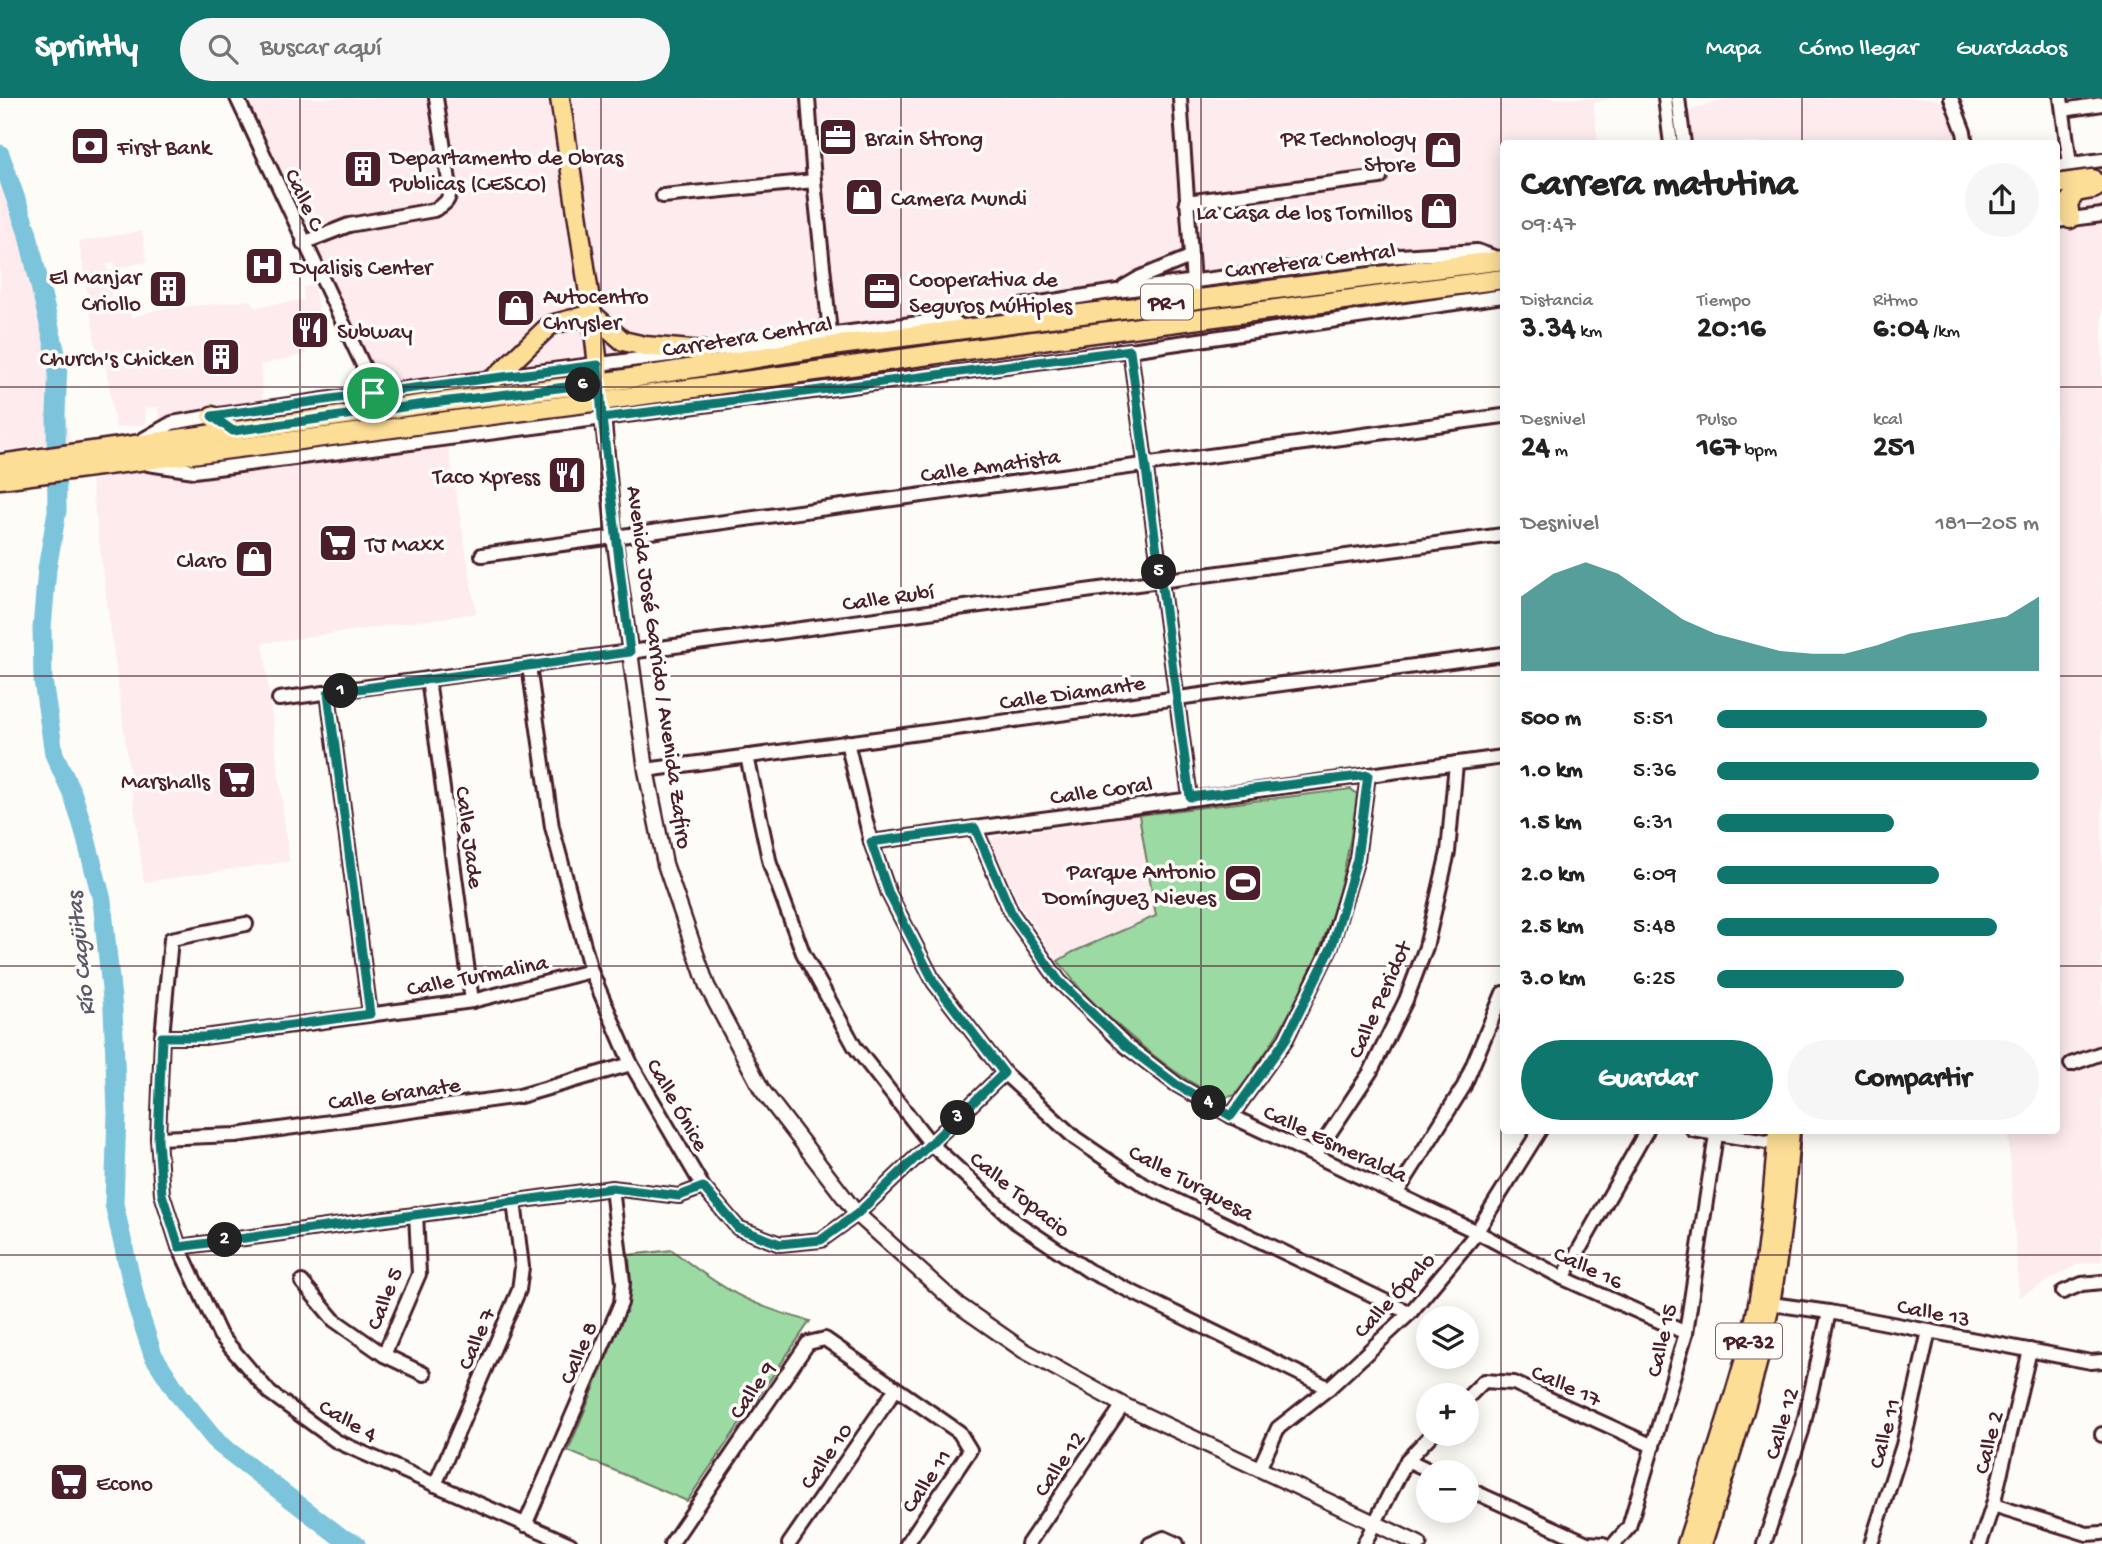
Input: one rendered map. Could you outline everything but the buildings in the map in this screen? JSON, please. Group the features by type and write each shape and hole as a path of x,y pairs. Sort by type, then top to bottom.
{"main road":[{"path":"560,98 592,314 601,401"},
{"path":"2060,183 2102,178"},
{"path":"2063,212 2076,192 2093,189 2102,184"},
{"path":"2063,212 2102,198"},
{"name":"Carretera Central","path":"0,479 107,454 233,431 432,403 601,401 831,339 964,328 1193,289 1500,260"},
{"name":"Carretera Central","path":"0,464 107,454 130,461 446,430 601,401 740,381 1500,279"},
{"path":"1099,332 1135,317 1165,313 1193,289 1220,305 1255,302 1283,308"},
{"path":"592,314 623,341 645,346 703,351"},
{"path":"496,377 550,325 592,314"},
{"path":"740,381 766,366 831,358 831,339"},
{"path":"212,416 233,431"},
{"name":"PR-32","path":"1702,1544 1751,1389 1764,1302 1774,1187 1783,1137"},
{"name":"PR-32","path":"1687,1544 1732,1405 1752,1332 1764,1302"}],"street":[{"name":"Calle C","path":"237,98 303,243 369,378 373,393"},
{"path":"303,243 349,225 434,210 444,205 450,198 450,187 436,98"},
{"path":"107,454 146,439 172,424 212,416 703,351 831,339 808,98"},
{"path":"1007,322 1021,306 1118,291 1193,289 1180,98"},
{"path":"1951,98 1965,140"},
{"path":"1671,140 1676,100"},
{"path":"1676,100 1683,140"},
{"path":"2070,164 2062,104 2102,104"},
{"path":"2060,165 2102,160"},
{"path":"1186,202 1380,177"},
{"path":"663,196 814,181"},
{"path":"2063,212 2102,215"},
{"path":"1118,291 1141,276 1190,257"},
{"path":"601,401 1130,350 1500,296"},
{"path":"1130,350 1190,797"},
{"name":"Avenida José Garrido / Avenida Zafiro","path":"601,401 614,536 646,770 665,864 707,986 762,1090 857,1214 957,1304 1023,1350 1123,1405 1419,1544"},
{"name":"Calle Amatista","path":"482,555 1500,416"},
{"name":"Calle Rubí","path":"279,699 1500,535"},
{"name":"Calle Diamante","path":"646,770 1500,654"},
{"name":"Calle Ónice","path":"528,666 552,827 591,971 631,1064 703,1187 738,1228 780,1244 821,1240 857,1214 1004,1073"},
{"name":"Calle Jade","path":"428,680 472,1001"},
{"path":"328,693 370,1014"},
{"name":"Calle Turquesa","path":"847,742 871,842 889,894 934,982 1004,1073 1075,1138 1144,1185 1410,1313"},
{"name":"Calle Topacio","path":"747,756 771,864 803,953 855,1047 931,1144 1016,1222 1088,1271 1329,1388"},
{"name":"Calle Coral","path":"871,842 1500,757"},
{"name":"Calle Peridot","path":"1315,1155 1371,1071 1406,1000 1422,957 1448,852 1456,763"},
{"path":"1231,1116 1286,1039 1332,946 1357,859 1368,775"},
{"name":"Calle Esmeralda","path":"975,828 1012,914 1059,981 1126,1046 1177,1085 1231,1116 1477,1232"},
{"name":"Calle 4","path":"246,924 171,939 162,1037 158,1139 162,1194 179,1247 219,1335 270,1393 336,1441 570,1544"},
{"name":"Calle Turmalina","path":"162,1037 204,1037 472,1001 591,971"},
{"path":"1396,1194 1464,1086 1500,1000"},
{"path":"2071,1065 2102,1054"},
{"name":"Calle Granate","path":"158,1139 236,1135 520,1096 631,1064"},
{"name":"Calle Ópalo","path":"1259,1469 1278,1428 1329,1388 1410,1313 1477,1232 1538,1134"},
{"path":"1563,1278 1645,1134"},
{"path":"1711,1134 1783,1137"},
{"name":"Calle 15","path":"1614,1544 1629,1527 1686,1333 1716,1135"},
{"path":"179,1247 612,1188 679,1196 703,1187"},
{"name":"Calle 8","path":"525,1525 621,1303 623,1282 612,1188"},
{"name":"Calle 7","path":"435,1485 519,1290 522,1267 514,1201"},
{"name":"Calle 5","path":"384,1355 419,1274 416,1214"},
{"name":"Calle 16","path":"1477,1232 1563,1278 1686,1333"},
{"path":"302,1282 334,1320 384,1355 424,1374"},
{"path":"2063,1293 2082,1284 2102,1282"},
{"name":"Calle 13","path":"1764,1302 2091,1362 2102,1361"},
{"name":"Calle 12","path":"1764,1544 1801,1432 1829,1312"},
{"name":"Calle 11","path":"1871,1544 1903,1445 1929,1331"},
{"name":"Calle 9","path":"671,1544 808,1343 825,1339 895,1390"},
{"name":"Calle 2","path":"1980,1544 1993,1505 2031,1350"},
{"name":"Calle 17","path":"1479,1387 1485,1381 1514,1383 1653,1446"},
{"name":"Calle 11","path":"895,1390 959,1432 970,1450 907,1544"},
{"name":"Calle 10","path":"789,1544 895,1390"},
{"name":"Calle 12","path":"1028,1544 1123,1405"},
{"path":"1364,1544 1407,1460 1420,1446"},
{"path":"1407,1460 1416,1464"},
{"path":"1479,1494 1587,1543 1603,1544"},
{"path":"1993,1505 2087,1534 2102,1532"},
{"path":"1150,1544 1164,1538 1177,1544"}],"shaded area":[{"path":"233,98 1613,98 1593,103 1598,140 1500,140 1500,268 367,422 372,391"},
{"path":"1728,98 1932,98 1942,102 1953,119 1956,140 1689,140 1686,115 1693,109"},
{"path":"0,164 29,219 70,441 0,451"},
{"path":"2102,188 2102,1261 2078,1264 2019,1297 2008,1134 2060,1134 2060,194"},
{"path":"142,231 147,262 116,268 115,262 107,264 108,271 117,270 118,279 108,281 114,314 130,312 131,318 155,310 251,300 255,307 304,300 303,287 314,285 320,319 301,322 306,354 260,365 263,402 160,419 158,407 144,409 146,424 116,428 104,356 98,357 79,242"},
{"path":"445,427 476,613 263,643 289,861 144,882 91,480 104,478 104,472"},
{"path":"1139,815 1157,916 1058,961 1022,908 990,842 994,837"}],"green space":[{"path":"1351,789 1357,794 1351,837 1342,878 1318,954 1283,1025 1235,1095 1221,1096 1202,1088 1156,1057 1093,1002 1058,961 1156,916 1139,815"},
{"path":"672,1250 736,1294 770,1309 810,1321 687,1501 568,1451 628,1306 631,1289 629,1255"}],"waterway":[{"name":"Río Cagüitas","path":"0,154 27,231 58,362 57,511 47,569 42,628 43,680 54,754 73,795 102,900 113,1009 117,1113 114,1204 137,1306 153,1355 179,1395 218,1443 342,1538 356,1544"}],"place":[{"name":"Brain Strong","path":"838,137"},
{"name":"First Bank","path":"90,146"},
{"name":"PR Technology Store","path":"1443,150"},
{"name":"Departamento de Obras Publicas (CESCO)","path":"363,169"},
{"name":"Camera Mundi","path":"864,197"},
{"name":"La Casa de los Tornillos","path":"1439,211"},
{"name":"Dyalisis Center","path":"264,266"},
{"name":"El Manjar Criollo","path":"168,289"},
{"name":"Cooperativa de Seguros Múltiples","path":"882,291"},
{"name":"Autocentro Chrysler","path":"516,308"},
{"name":"Subway","path":"310,330"},
{"name":"Church's Chicken","path":"221,357"},
{"name":"Taco Xpress","path":"567,475"},
{"name":"TJ Maxx","path":"338,543"},
{"name":"Claro","path":"254,559"},
{"name":"Marshalls","path":"237,780"},
{"name":"Parque Antonio Domínguez Nieves","path":"1243,883"},
{"name":"Econo","path":"69,1482"}],"route":[{"path":"373,393 212,416 233,431 432,403 600,383 602,418 1130,350 1190,797 1368,775 1357,859 1332,946 1286,1039 1231,1116 1177,1085 1126,1046 1059,981 1012,914 975,828 871,842 889,894 934,982 1004,1073 857,1214 821,1240 780,1244 738,1228 703,1187 679,1196 612,1188 179,1247 162,1194 158,1139 162,1037 204,1037 370,1014 328,693 630,652 614,536 602,418 601,401 598,365 373,393"}]}
